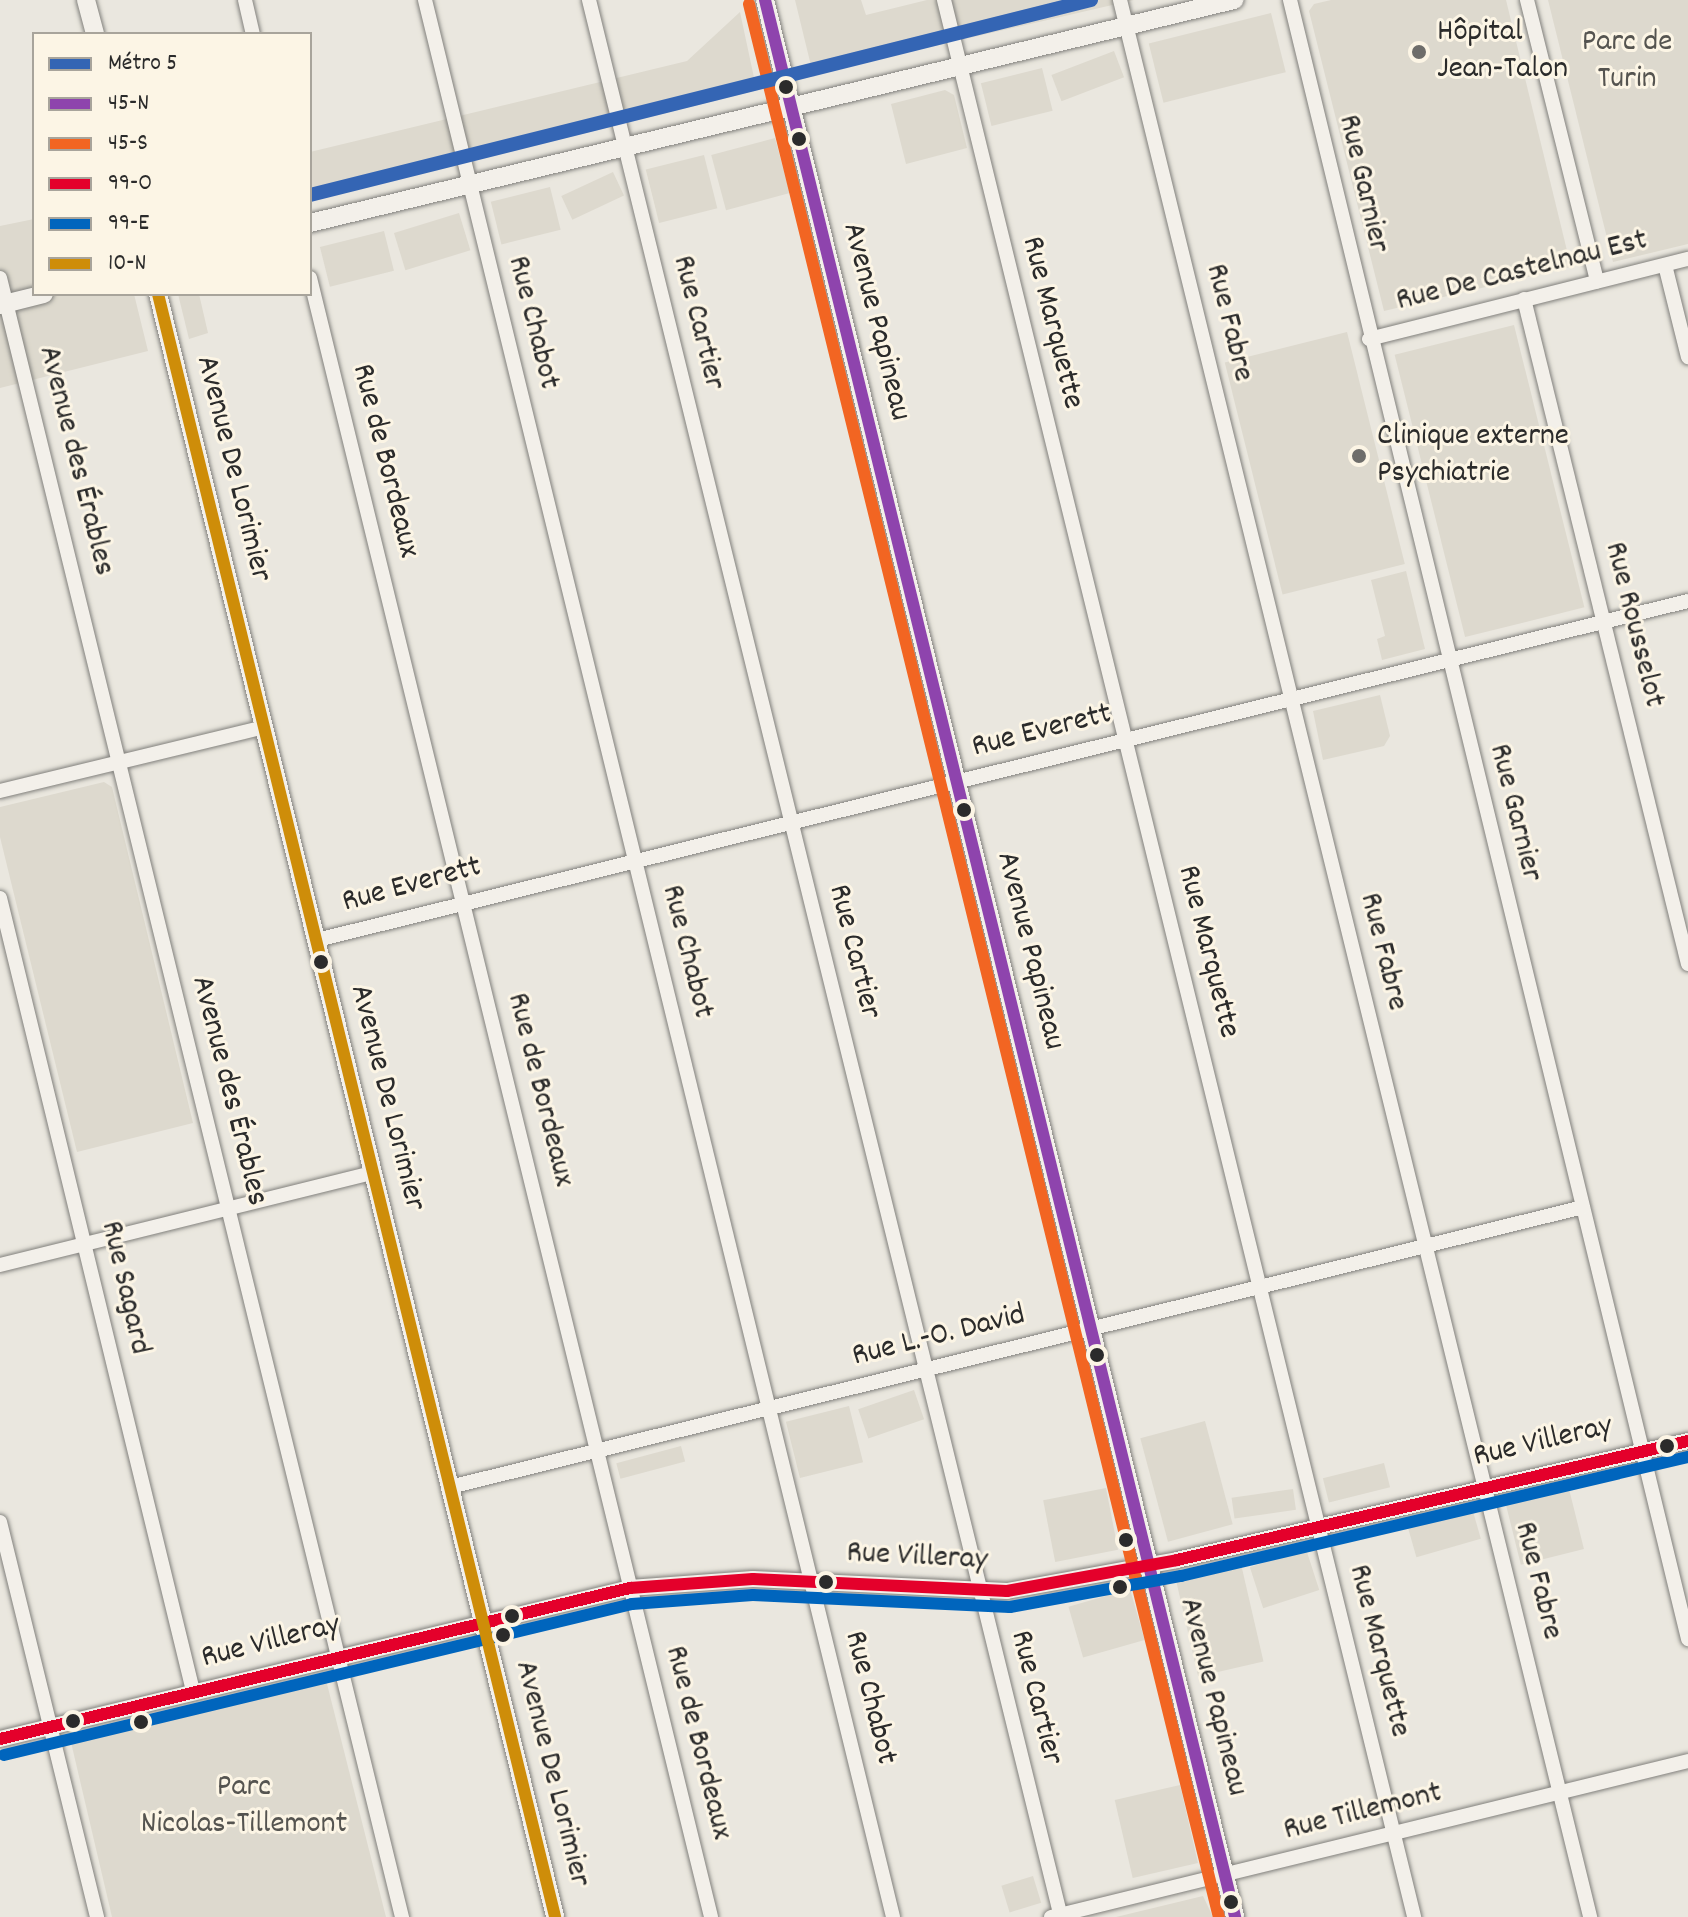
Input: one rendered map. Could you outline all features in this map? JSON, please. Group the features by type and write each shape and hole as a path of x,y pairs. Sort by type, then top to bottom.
{"main road":[{"path":"86,0 94,32"},
{"name":"Avenue Papineau","path":"765,0 1235,1917"},
{"path":"312,223 1234,0"},
{"path":"3,305 37,296"},
{"name":"Avenue De Lorimier","path":"158,296 555,1917"}],"street":[{"path":"245,0 253,32"},
{"name":"Rue Chabot","path":"425,0 893,1917"},
{"name":"Rue Cartier","path":"589,0 926,1369 1057,1916"},
{"name":"Rue Marquette","path":"944,0 1414,1917"},
{"name":"Rue Fabre","path":"1120,0 1590,1917"},
{"name":"Rue Garnier","path":"1290,0 1447,661 1688,1639"},
{"path":"1527,0 1597,281"},
{"name":"Rue De Castelnau Est","path":"1369,339 1688,259"},
{"path":"1665,265 1688,357"},
{"name":"Avenue des Érables","path":"0,278 3,305 119,762 402,1917"},
{"name":"Rue de Bordeaux","path":"312,286 711,1917"},
{"name":"Rue Rousselot","path":"1524,299 1688,964"},
{"name":"Rue Everett","path":"317,940 463,901 1688,601"},
{"path":"0,791 264,727"},
{"name":"Rue Sagard","path":"0,898 193,1691"},
{"path":"0,1265 373,1173"},
{"name":"Rue L.-O. David","path":"450,1487 1583,1207"},
{"name":"Rue Villeray","path":"0,1739 482,1619 630,1588 719,1580 811,1581 1007,1591 1148,1566 1485,1485 1688,1441"},
{"path":"0,1522 97,1917"},
{"name":"Rue Tillemont","path":"1057,1916 1688,1761"}],"shaded area":[{"path":"795,0 861,0 866,15 927,0 1134,0 813,74"},
{"path":"1331,0 1506,0 1571,267 1384,311 1309,11 1314,4"},
{"name":"Parc de Turin","path":"1548,0 1688,0 1688,244 1613,262"},
{"path":"740,12 756,87 312,195 312,152 687,61"},
{"path":"1271,13 1286,72 1163,103 1149,43"},
{"path":"1114,51 1124,77 1061,101 1051,75"},
{"path":"1042,68 1053,111 992,126 981,83"},
{"path":"945,90 954,95 967,148 906,164 891,104"},
{"path":"775,138 790,193 726,210 711,155"},
{"path":"704,155 717,208 659,223 646,170"},
{"path":"613,172 624,196 572,220 561,196"},
{"path":"550,187 561,230 501,244 491,202"},
{"path":"459,213 470,250 405,270 394,233"},
{"path":"32,219 32,296 134,296 148,351 0,388 0,226"},
{"path":"384,231 394,271 330,287 320,247"},
{"path":"178,296 199,296 208,333 189,339"},
{"path":"1514,325 1584,607 1465,637 1395,355"},
{"path":"1347,332 1405,564 1283,594 1225,362"},
{"path":"1406,571 1425,649 1382,660 1377,639 1385,636 1371,580"},
{"path":"1380,695 1390,736 1384,746 1323,760 1313,711"},
{"path":"104,782 112,787 193,1123 77,1152 0,837 0,807"},
{"path":"914,1390 924,1419 868,1439 858,1409"},
{"path":"849,1406 863,1462 800,1478 786,1422"},
{"path":"1205,1421 1233,1524 1168,1542 1140,1438"},
{"path":"681,1446 685,1461 620,1479 616,1463"},
{"path":"1384,1463 1390,1487 1329,1502 1323,1478"},
{"path":"1568,1485 1584,1549 1521,1565 1505,1501"},
{"path":"1106,1488 1118,1550 1055,1562 1043,1500"},
{"path":"1293,1489 1296,1510 1235,1518 1232,1498"},
{"path":"1472,1508 1481,1539 1416,1557 1408,1526"},
{"path":"1306,1549 1319,1590 1263,1608 1250,1567"},
{"path":"1241,1564 1263,1661 1198,1677 1176,1579"},
{"path":"1130,1589 1145,1640 1083,1658 1068,1607"},
{"name":"Parc Nicolas-Tillemont","path":"325,1676 386,1917 112,1917 70,1738"},
{"path":"1180,1785 1198,1863 1133,1878 1115,1800"},
{"path":"1033,1876 1041,1903 1010,1912 1001,1886"},
{"path":"1203,1896 1213,1917 1116,1917"}],"metro line":[{"name":"5","path":"312,195 1091,0"}],"transit line":[{"name":"45-N","path":"765,0 1235,1917"},
{"name":"45-S","path":"749,4 1219,1917"},
{"name":"10-N","path":"158,296 555,1917"},
{"name":"99-O","path":"0,1739 630,1588 753,1579 1007,1591 1177,1560 1688,1441"},
{"name":"99-E","path":"4,1755 632,1604 753,1595 1010,1607 1181,1576 1688,1457"}],"place":[{"name":"Hôpital Jean-Talon","path":"1419,52"},
{"name":"Clinique externe Psychiatrie","path":"1359,456"}]}
